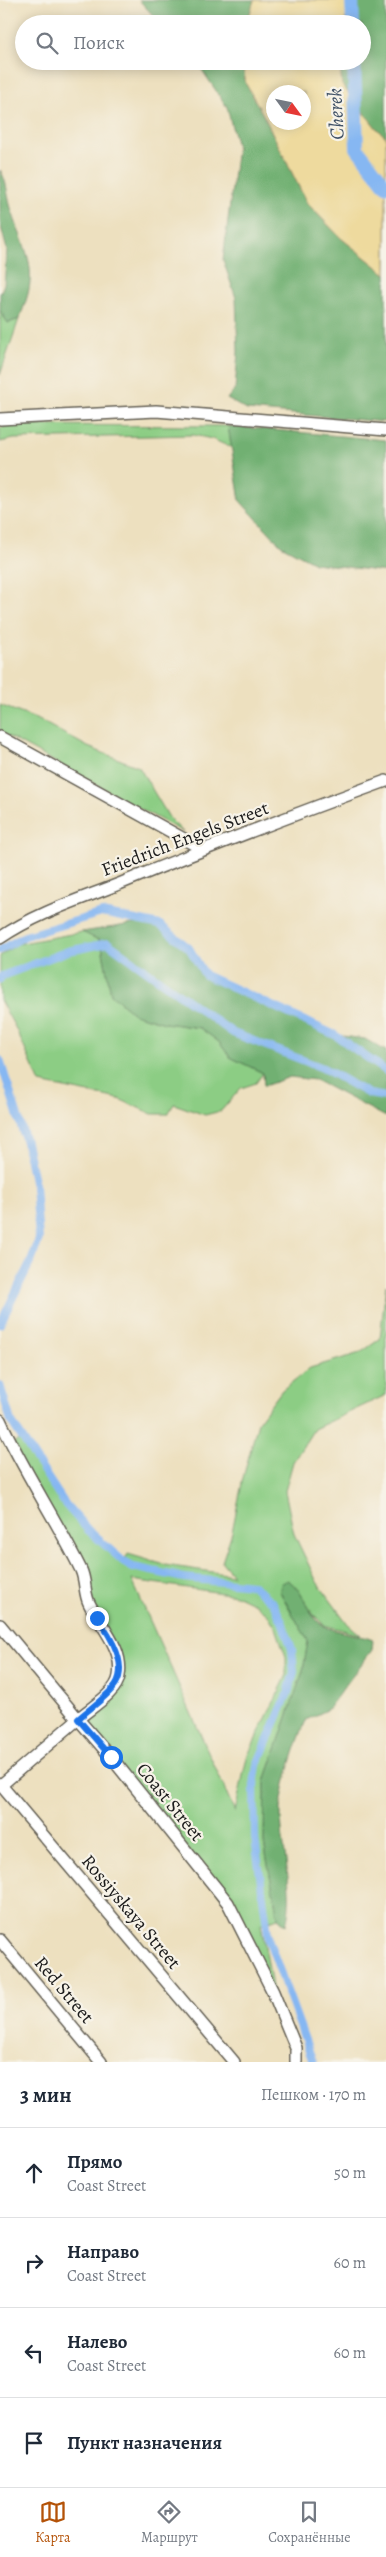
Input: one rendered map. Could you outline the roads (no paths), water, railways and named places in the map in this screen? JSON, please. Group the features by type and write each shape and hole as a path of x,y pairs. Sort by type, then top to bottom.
{"street":[{"path":"0,419 156,411 386,430"},
{"path":"0,738 202,849"},
{"name":"Friedrich Engels Street","path":"1,934 67,903 114,886 202,849 386,781"},
{"path":"0,1420 26,1472 59,1526 83,1573 87,1600 111,1639 120,1674 113,1688 0,1785"},
{"name":"Coast Street","path":"0,1624 228,1903 273,1992 296,2048 296,2062"},
{"name":"Rossiyskaya Street","path":"0,1785 234,2062"},
{"name":"Red Street","path":"0,1940 101,2062"}],"waterway":[{"name":"Cherek","path":"352,0 353,15"},
{"name":"Cherek","path":"354,70 357,148 386,186"},
{"path":"0,950 25,936 102,913 160,925 189,948 205,975 335,1035 386,1071"},
{"path":"0,979 2,976 68,951 108,943 233,1033 323,1068 369,1094 386,1097"},
{"path":"0,1060 26,1142 35,1186 39,1239 32,1259 0,1324"},
{"path":"0,1385 11,1421 65,1504 88,1530 124,1562 133,1567 184,1578 252,1585 273,1603 282,1621 292,1649 294,1672 288,1693 257,1765 254,1785 255,1839 269,1941 313,2062"}]}
